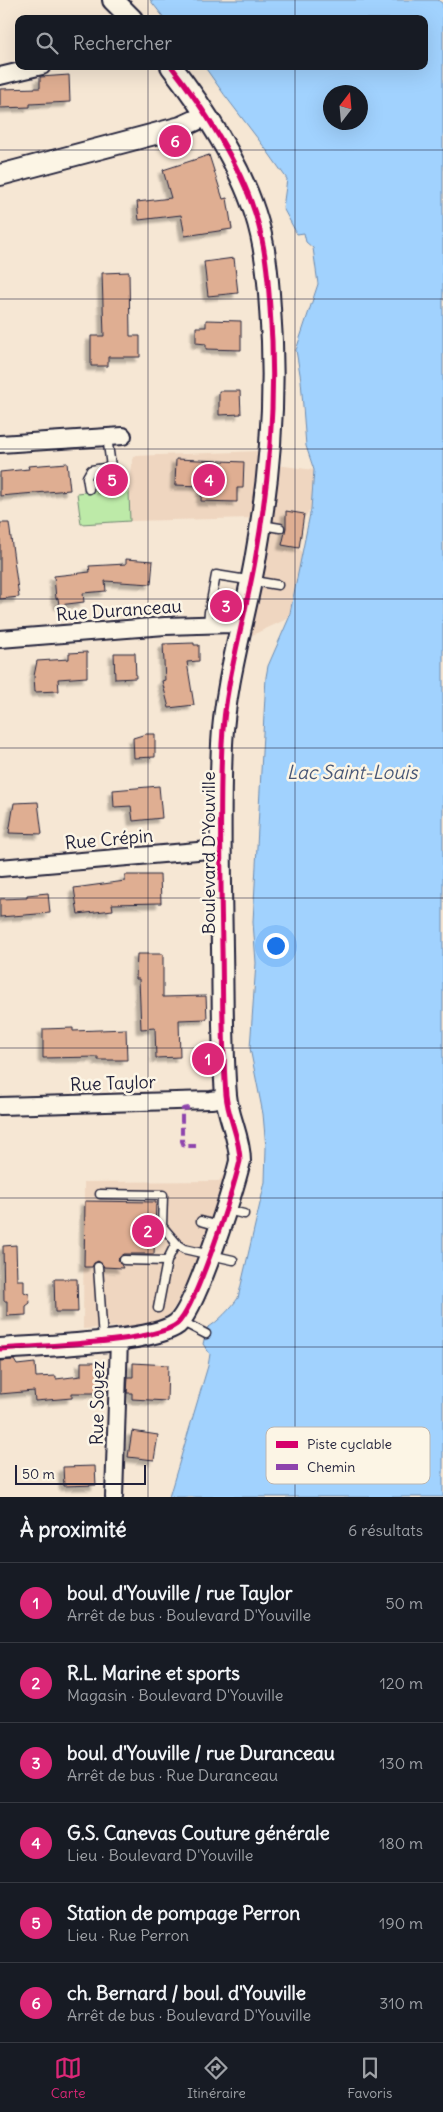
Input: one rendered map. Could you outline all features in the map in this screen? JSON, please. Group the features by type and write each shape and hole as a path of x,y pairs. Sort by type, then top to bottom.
{"street":[{"path":"113,0 128,15"},
{"path":"0,76 25,70"},
{"name":"Boulevard D'Youville","path":"174,70 233,161 246,190 261,233 268,278 272,330 272,404 268,473 270,526 252,579 233,659 224,713 221,762 220,850 226,1098 238,1140 240,1161 217,1223 209,1255 196,1290 180,1320"},
{"path":"0,175 181,127 205,116"},
{"path":"0,444 123,436"},
{"name":"Rue Duranceau","path":"0,639 165,626 231,624 241,627"},
{"name":"Rue Crépin","path":"0,868 220,850"},
{"name":"Rue Taylor","path":"0,1106 226,1098"},
{"path":"0,1349 111,1340 163,1332 180,1320"},
{"name":"Rue Soyez","path":"111,1340 114,1497"}],"lane":[{"path":"89,489 87,477 91,470 111,467 107,436"},
{"path":"208,625 208,612 216,575 252,579 278,585"},
{"path":"100,1194 163,1195 162,1226 176,1243 184,1249 233,1260"},
{"path":"217,1223 244,1214"},
{"path":"158,1308 167,1261 176,1243"},
{"path":"124,1260 167,1261"},
{"path":"98,1267 111,1340"},
{"path":"180,1320 206,1334"}],"shaded area":[{"path":"261,451 254,518 130,521 129,492 133,456"},
{"path":"277,465 314,470 311,509 303,520 299,548 302,553 289,618 248,637"},
{"path":"230,1166 200,1254 180,1298 169,1315 158,1322 144,1325 83,1329 84,1182 219,1181"}],"green space":[{"path":"125,487 129,492 130,521 81,524 77,493"}],"water":[{"name":"Lac Saint-Louis","path":"150,0 438,0 443,4 443,1497 169,1497 208,1366 210,1354 203,1344 207,1328 224,1314 238,1298 265,1182 266,1148 263,1114 250,1048 256,963 253,922 266,677 268,666 289,618 311,509 314,470 306,446 301,380 296,350 318,284 313,248 306,242 304,233 297,234 283,208 287,179 207,70 428,70 428,15 162,15"}],"building":[{"path":"69,75 70,102 30,104 30,107 0,108 0,89 40,88 40,77"},
{"path":"209,155 223,199 227,198 232,229 185,236 181,215 139,220 137,202 171,198 163,170"},
{"path":"234,258 238,293 208,296 204,262"},
{"path":"129,272 130,336 140,336 140,357 108,357 108,366 91,366 91,336 104,336 102,273"},
{"path":"206,320 241,321 241,350 206,349 206,344 196,343 196,327 206,327"},
{"path":"219,391 240,391 241,414 219,415"},
{"path":"176,459 244,462 243,488 237,488 237,502 201,501 202,486 175,485"},
{"path":"67,463 70,490 0,496 0,472 29,469 28,466"},
{"path":"123,470 125,487 101,490 99,474"},
{"path":"286,511 304,514 299,548 282,545 286,528"},
{"path":"0,523 9,523 19,597 0,599"},
{"path":"126,559 153,561 151,584 105,581 106,591 83,593 84,602 59,605 58,598 56,599 54,576 90,572 89,566 126,564"},
{"path":"194,643 194,645 199,645 199,661 187,662 194,705 169,708 162,681 165,680 163,644"},
{"path":"87,652 87,677 58,679 59,691 35,692 34,676 37,661 69,659 69,653"},
{"path":"114,653 135,653 136,678 115,679"},
{"path":"146,734 155,734 155,757 134,758 133,738"},
{"path":"159,786 162,818 133,821 131,806 114,807 113,790"},
{"path":"38,802 42,834 9,833 14,803"},
{"path":"125,875 160,875 161,903 112,904 113,910 78,914 74,888 125,881"},
{"path":"48,893 50,913 0,917 0,899 27,898 27,895"},
{"path":"137,954 163,954 163,997 206,996 207,1019 179,1020 180,1057 156,1058 155,1028 141,1029 139,979 136,979"},
{"path":"73,1028 73,1031 126,1029 127,1060 98,1060 98,1057 43,1058 43,1029"},
{"path":"85,1201 156,1202 154,1254 124,1254 118,1259 123,1268 104,1267 98,1261 92,1267 84,1267"},
{"path":"16,1245 17,1280 24,1280 24,1292 29,1294 30,1303 26,1306 26,1315 7,1316 7,1301 4,1301 3,1246"},
{"path":"54,1279 77,1279 78,1312 55,1312"},
{"path":"14,1360 17,1365 35,1363 36,1377 56,1376 56,1379 81,1376 81,1362 100,1362 100,1376 108,1376 107,1393 72,1393 72,1398 35,1401 34,1391 0,1394 0,1361"},
{"path":"133,1363 168,1365 167,1401 132,1399 132,1393 127,1393 128,1377 133,1377"},
{"path":"132,1431 158,1435 154,1460 128,1457"},
{"path":"95,1466 96,1485 64,1486 63,1467"}],"marked path":[{"path":"189,1108 183,1109 182,1112 182,1141 184,1146 196,1146"}],"cycle path":[{"path":"0,1349 65,1345 144,1336 177,1324 185,1314 203,1273 222,1221 240,1161 238,1144 227,1103 224,1058 220,846 222,744 235,652 251,584 265,498 271,435 272,340 264,248 255,213 230,155 207,117 174,70"}],"place":[{"name":"ch. Bernard / boul. d'Youville","path":"175,141"},
{"name":"Station de pompage Perron","path":"112,480"},
{"name":"G.S. Canevas Couture générale","path":"209,480"},
{"name":"boul. d'Youville / rue Duranceau","path":"226,606"},
{"name":"boul. d'Youville / rue Taylor","path":"208,1059"},
{"name":"R.L. Marine et sports","path":"148,1231"}]}
